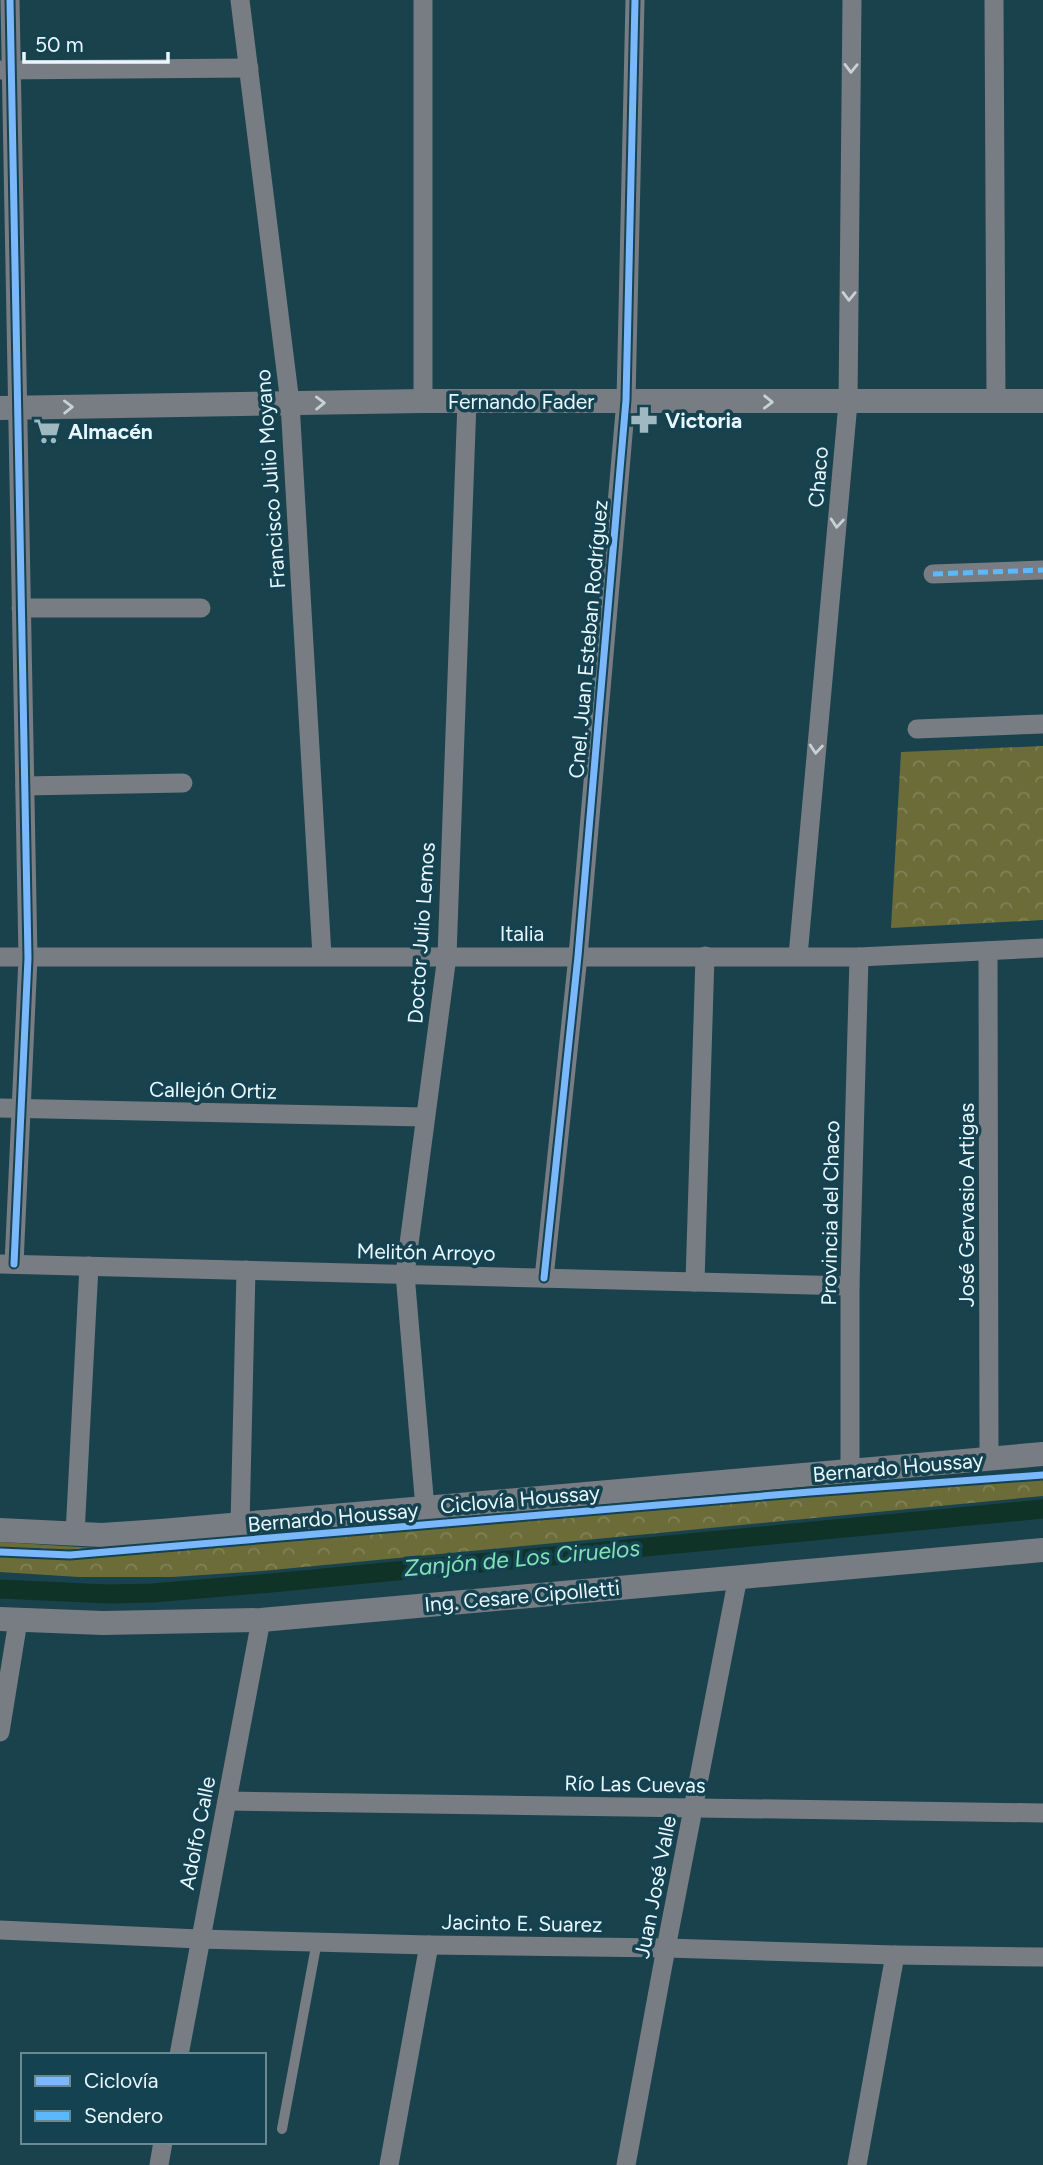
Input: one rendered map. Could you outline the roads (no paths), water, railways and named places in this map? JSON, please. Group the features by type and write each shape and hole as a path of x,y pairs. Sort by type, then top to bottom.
{"street":[{"path":"7,1264 22,1108 28,958 21,608 9,408 6,70 10,0"},
{"name":"Francisco Julio Moyano","path":"240,0 290,403 322,956"},
{"path":"423,0 423,401"},
{"name":"Cnel. Juan Esteban Rodríguez","path":"544,1278 578,956 626,400 635,0"},
{"name":"Chaco","path":"798,956 848,403 852,0"},
{"path":"994,0 996,401"},
{"path":"6,70 248,68"},
{"name":"Fernando Fader","path":"9,408 423,401 1043,401"},
{"name":"Doctor Julio Lemos","path":"425,1508 405,1275 447,956 467,401"},
{"path":"933,574 1043,570"},
{"path":"21,608 201,608"},
{"path":"917,729 1043,724"},
{"path":"25,786 183,783"},
{"name":"Italia","path":"0,957 859,957 1043,948"},
{"name":"José Gervasio Artigas","path":"989,951 989,1459"},
{"path":"695,1282 705,956"},
{"name":"Provincia del Chaco","path":"850,1471 850,1286 859,957"},
{"name":"Callejón Ortiz","path":"0,1108 425,1117"},
{"name":"Melitón Arroyo","path":"7,1264 850,1286"},
{"path":"75,1534 89,1266"},
{"path":"240,1525 246,1270"},
{"name":"Bernardo Houssay","path":"0,1530 102,1535 240,1525 1043,1454"},
{"name":"Ing. Cesare Cipolletti","path":"9,1620 103,1623 261,1620 1043,1550"},
{"name":"Juan José Valle","path":"626,2165 738,1577"},
{"path":"0,1732 9,1620"},
{"name":"Adolfo Calle","path":"179,2053 261,1620"},
{"name":"Río Las Cuevas","path":"227,1801 1043,1813"},
{"name":"Jacinto E. Suarez","path":"0,1930 429,1945 1043,1957"},
{"path":"389,2165 429,1945"},
{"path":"857,2165 895,1955"},
{"path":"159,2165 163,2144"}],"lane":[{"path":"282,2129 317,1941"}],"waterway":[{"name":"Zanjón de Los Ciruelos","path":"0,1589 108,1594 152,1593 1043,1509"}],"place":[{"name":"Victoria","path":"644,420"},
{"name":"Almacén","path":"47,431"}]}
